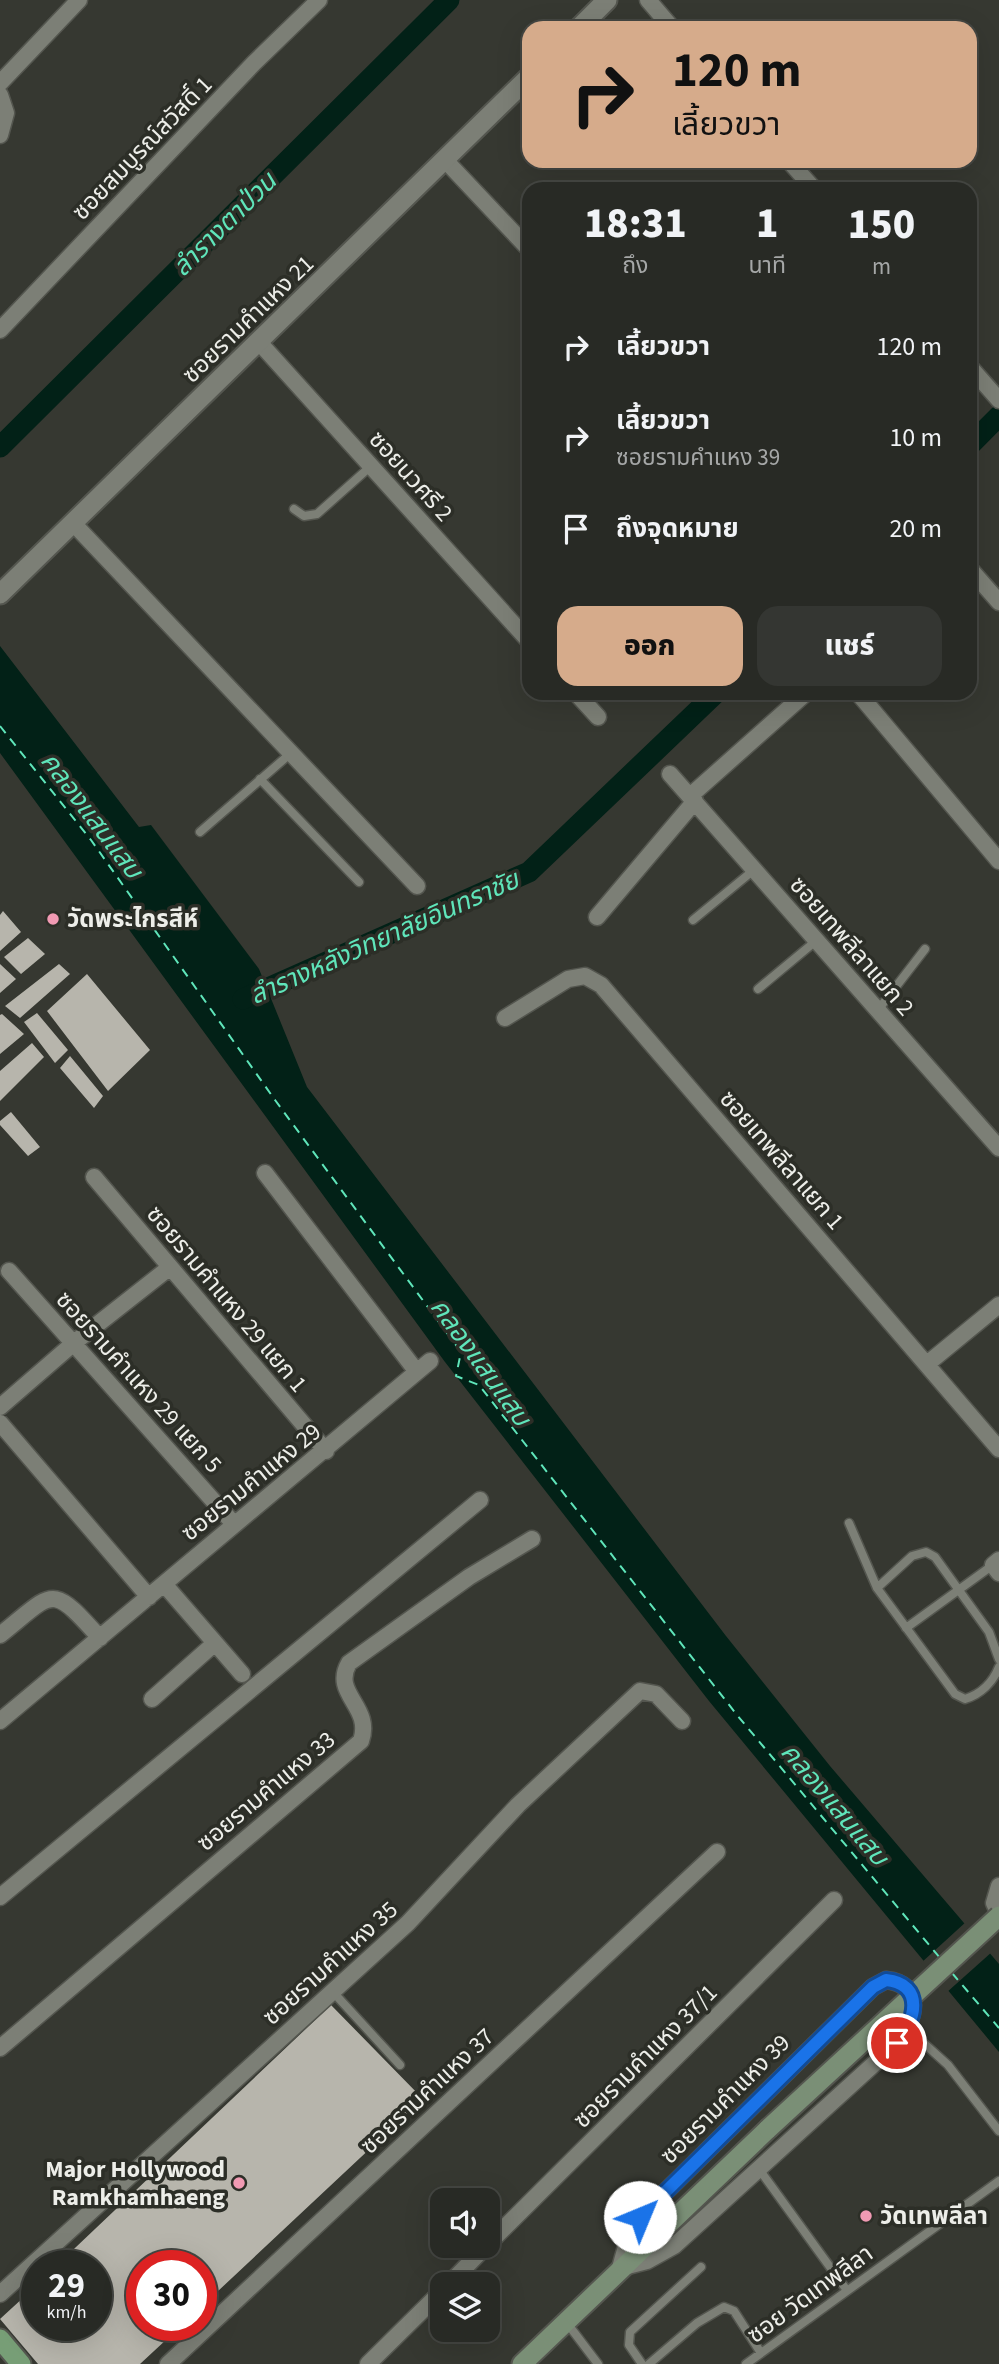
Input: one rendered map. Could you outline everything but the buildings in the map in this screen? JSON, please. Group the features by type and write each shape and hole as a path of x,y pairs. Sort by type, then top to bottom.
{"main road":[{"name":"ซอยรามคำแหง 39","path":"522,2364 620,2268 999,1915"},
{"path":"0,2339 21,2364"}],"street":[{"path":"0,83 79,0"},
{"name":"ซอยสมบูรณ์สวัสดิ์ 1","path":"0,330 254,63 319,0"},
{"path":"586,21 607,0"},
{"path":"648,0 666,21"},
{"name":"ซอยรามคำแหง 21","path":"0,594 522,84"},
{"path":"0,95 6,113 0,135"},
{"path":"446,161 522,242"},
{"path":"795,168 808,182"},
{"name":"ซอยนวศรี 2","path":"259,342 522,633"},
{"path":"977,375 999,400"},
{"path":"73,523 417,886"},
{"path":"987,588 999,575"},
{"path":"977,577 999,602"},
{"path":"582,700 598,717"},
{"path":"597,917 692,798 798,700"},
{"path":"864,700 999,861"},
{"name":"ซอยเทพลีลาแยก 2","path":"670,774 999,1147"},
{"name":"ซอยเทพลีลาแยก 1","path":"505,1018 568,979 585,976 601,985 999,1449"},
{"name":"ซอยรามคำแหง 29","path":"0,1721 234,1524 326,1451 424,1366 265,1172"},
{"name":"ซอยรามคำแหง 29 แยก 1","path":"94,1177 326,1451"},
{"path":"0,1407 75,1342 169,1268"},
{"name":"ซอยรามคำแหง 29 แยก 5","path":"9,1271 75,1342 234,1524"},
{"path":"927,1364 999,1305"},
{"path":"0,1423 149,1597"},
{"path":"0,1897 480,1500"},
{"name":"ซอยรามคำแหง 33","path":"0,2048 361,1741 365,1728 361,1712 345,1688 344,1672 349,1663 469,1577 532,1539"},
{"path":"164,1584 242,1674"},
{"path":"0,1635 45,1599 57,1598 68,1602 100,1638"},
{"path":"152,1699 215,1643"},
{"name":"ซอยรามคำแหง 35","path":"0,2294 430,1902 518,1805 640,1690 656,1694 682,1721"},
{"name":"ซอยรามคำแหง 37","path":"168,2364 717,1852"},
{"path":"999,1886 994,1903 999,1915"},
{"name":"ซอยรามคำแหง 37/1","path":"500,2233 834,1900"},
{"name":"ซอยรามคำแหง 39","path":"886,1980 899,1984 914,2003 908,2029 877,2062 674,2246 647,2261 620,2268 626,2243 640,2217 873,1987 886,1980"},
{"name":"ซอยรามคำแหง 37/1","path":"461,2272 475,2258"},
{"path":"368,2364 430,2303"}],"lane":[{"path":"294,509 304,516 317,514 371,466"},
{"path":"200,832 291,753"},
{"path":"260,779 359,882"},
{"path":"693,920 755,869"},
{"path":"758,989 817,940"},
{"path":"878,1010 925,949"},
{"path":"849,1523 877,1588 954,1693 965,1699 976,1695 995,1678 999,1667"},
{"path":"877,1588 912,1556 926,1552 935,1557 960,1588 989,1632 999,1658"},
{"path":"906,1628 960,1588 997,1566"},
{"path":"332,1992 401,2064"},
{"path":"908,2029 948,2065 999,2131"},
{"path":"759,2169 846,2289"},
{"name":"ซอย วัดเทพลีลา","path":"746,2364 846,2289 999,2181"},
{"path":"642,2364 629,2345 630,2332 701,2267"},
{"path":"649,2364 697,2323 723,2307 734,2311 761,2353"},
{"path":"565,2321 598,2364"}],"water":[{"name":"คลองแสนแสบ","path":"0,646 139,827 151,825 259,969 307,1087 726,1636 830,1766 999,1964 999,2052 709,1701 445,1362 0,753"}],"pier":[{"path":"967,1921 993,1951 946,1993 921,1963"}],"waterway":[{"name":"ลำรางตาป่วน","path":"0,447 449,0"},
{"name":"ลำรางหลังวิทยาลัยอินทราชัย","path":"977,438 999,416"},
{"name":"ลำรางหลังวิทยาลัยอินทราชัย","path":"243,999 529,872 709,700"}],"ferry route":[{"path":"0,726 91,840 275,1100 461,1352 456,1376 479,1385 737,1715 940,1958"},
{"path":"952,1973 999,2028"}],"place":[{"name":"วัดพระไกรสีห์","path":"53,919"},
{"name":"Major Hollywood Ramkhamhaeng","path":"239,2183"},
{"name":"วัดเทพลีลา","path":"866,2216"}],"route":[{"path":"640,2217 873,1987 886,1980 899,1984 914,2003 913,2020 897,2043"}]}
